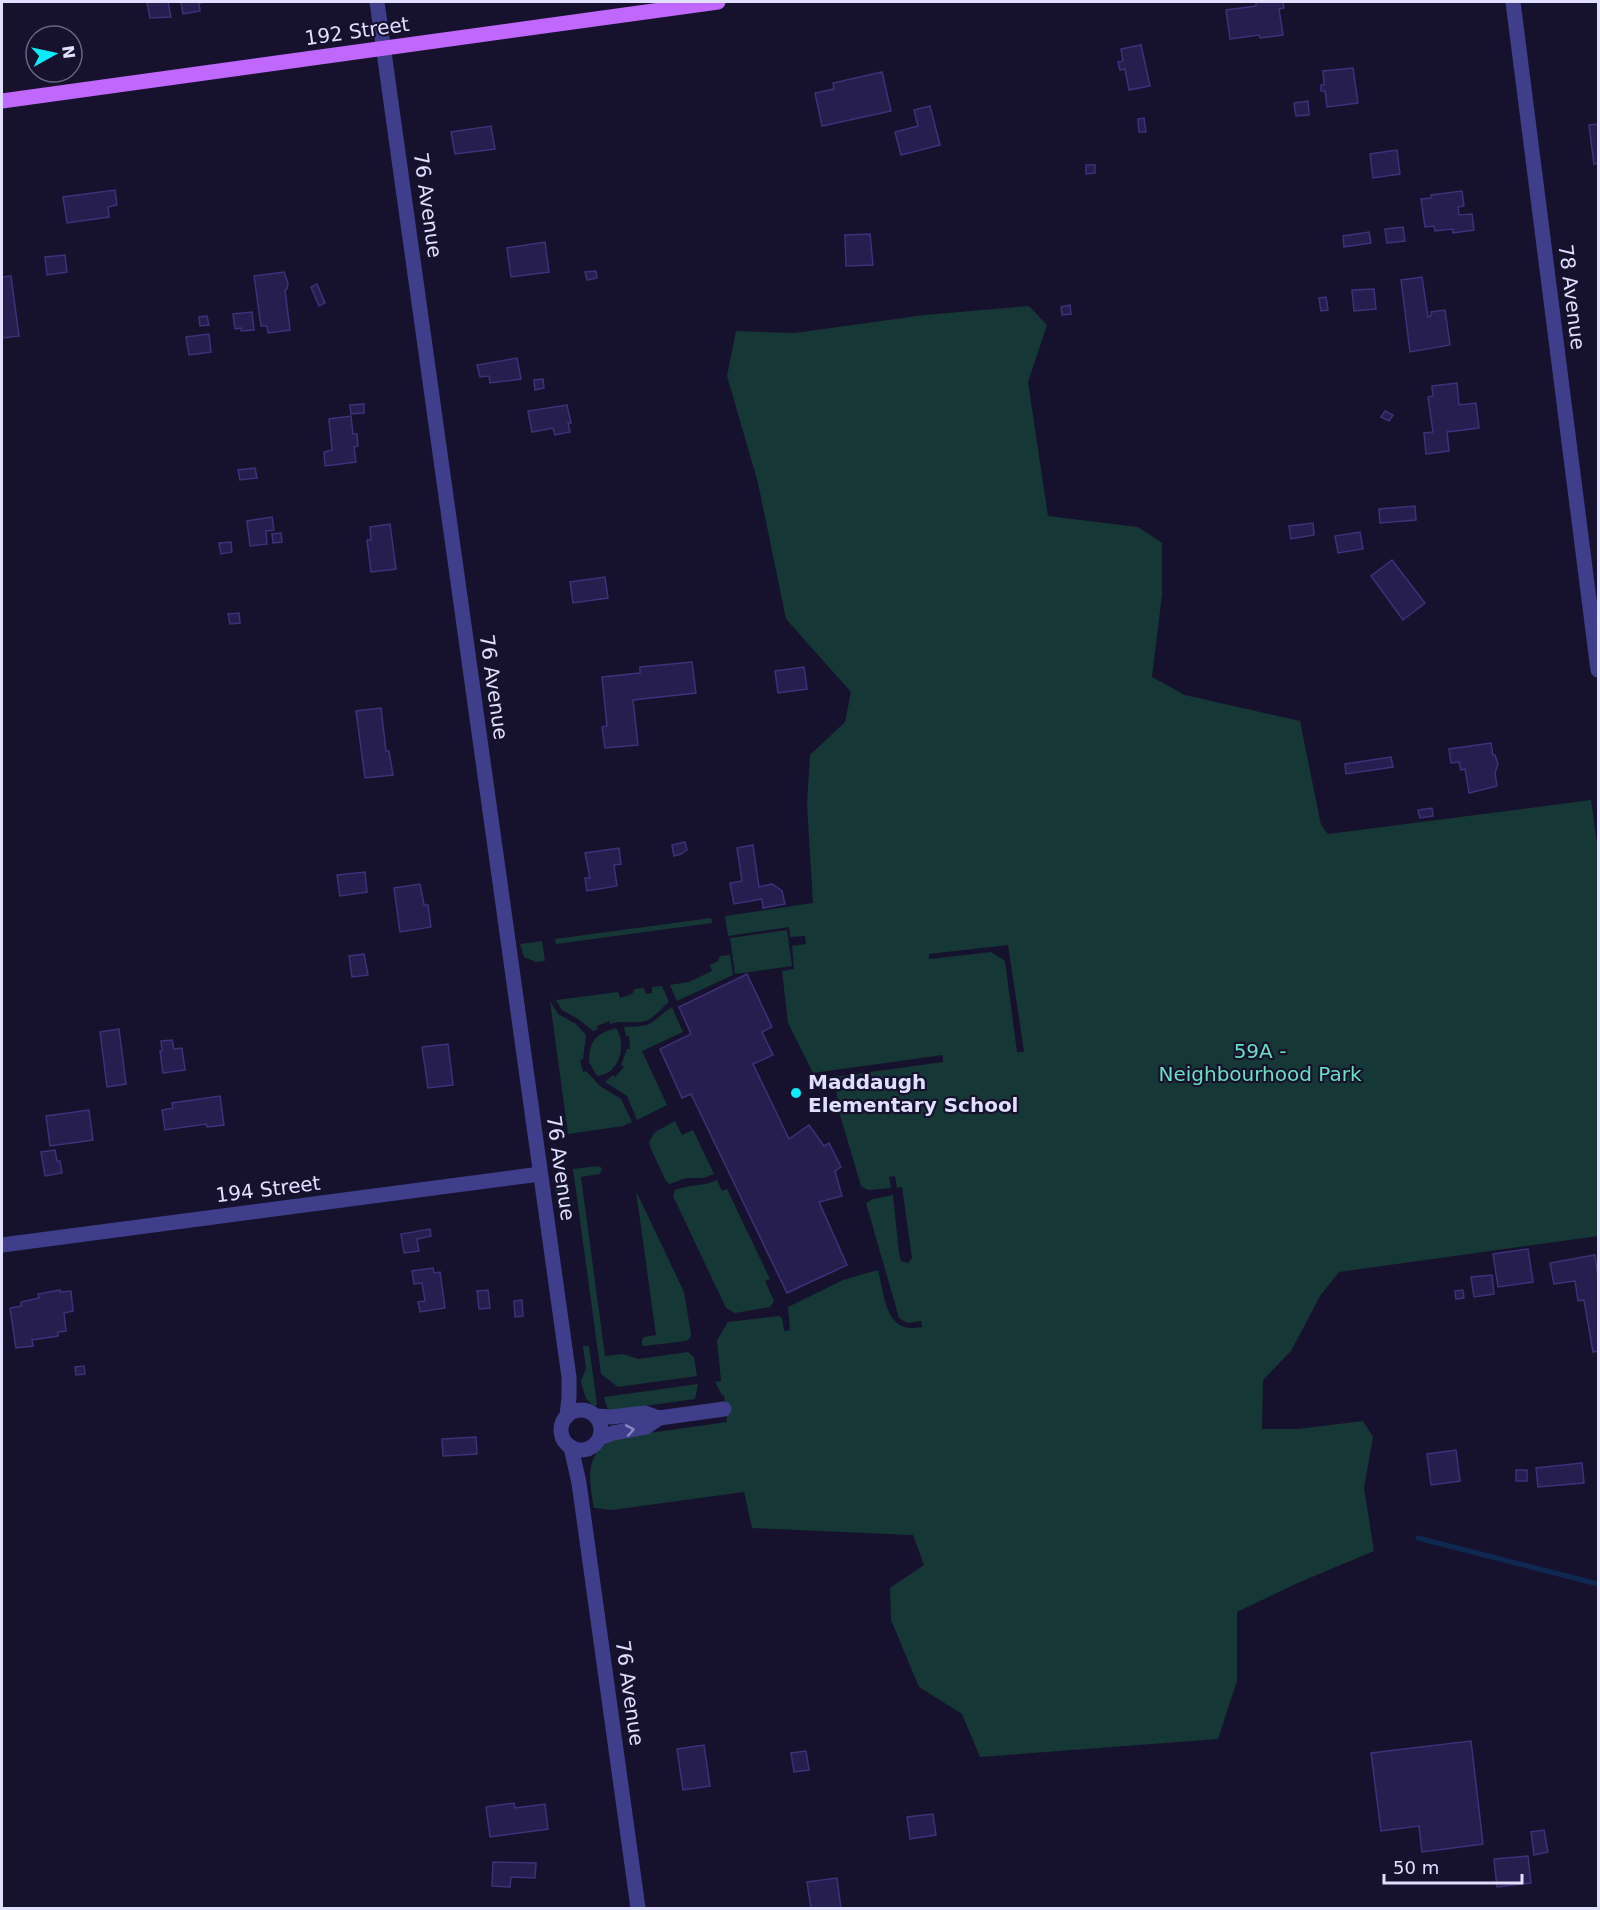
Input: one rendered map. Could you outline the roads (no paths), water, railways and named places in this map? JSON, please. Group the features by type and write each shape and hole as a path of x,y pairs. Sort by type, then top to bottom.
{"main road":[{"name":"192 Street","path":"2,101 718,2"}],"street":[{"name":"76 Avenue","path":"377,2 569,1377 567,1416"},
{"name":"78 Avenue","path":"1513,2 1599,670"},
{"name":"194 Street","path":"2,1245 540,1174"},
{"name":"76 Avenue","path":"569,1377 581,1409"},
{"path":"659,1418 645,1413 611,1417 596,1416 581,1409 567,1416 561,1430 563,1440 578,1449 596,1443 600,1438 613,1433 646,1427 659,1418 724,1409"},
{"path":"596,1416 601,1427 600,1438"},
{"name":"76 Avenue","path":"578,1449 579,1483 638,1908"}],"waterway":[{"path":"1418,1538 1598,1584"}],"place":[{"name":"Maddaugh Elementary School","path":"796,1093"}],"park label":[{"name":"59A - Neighbourhood Park","path":"1260,1062"}]}
